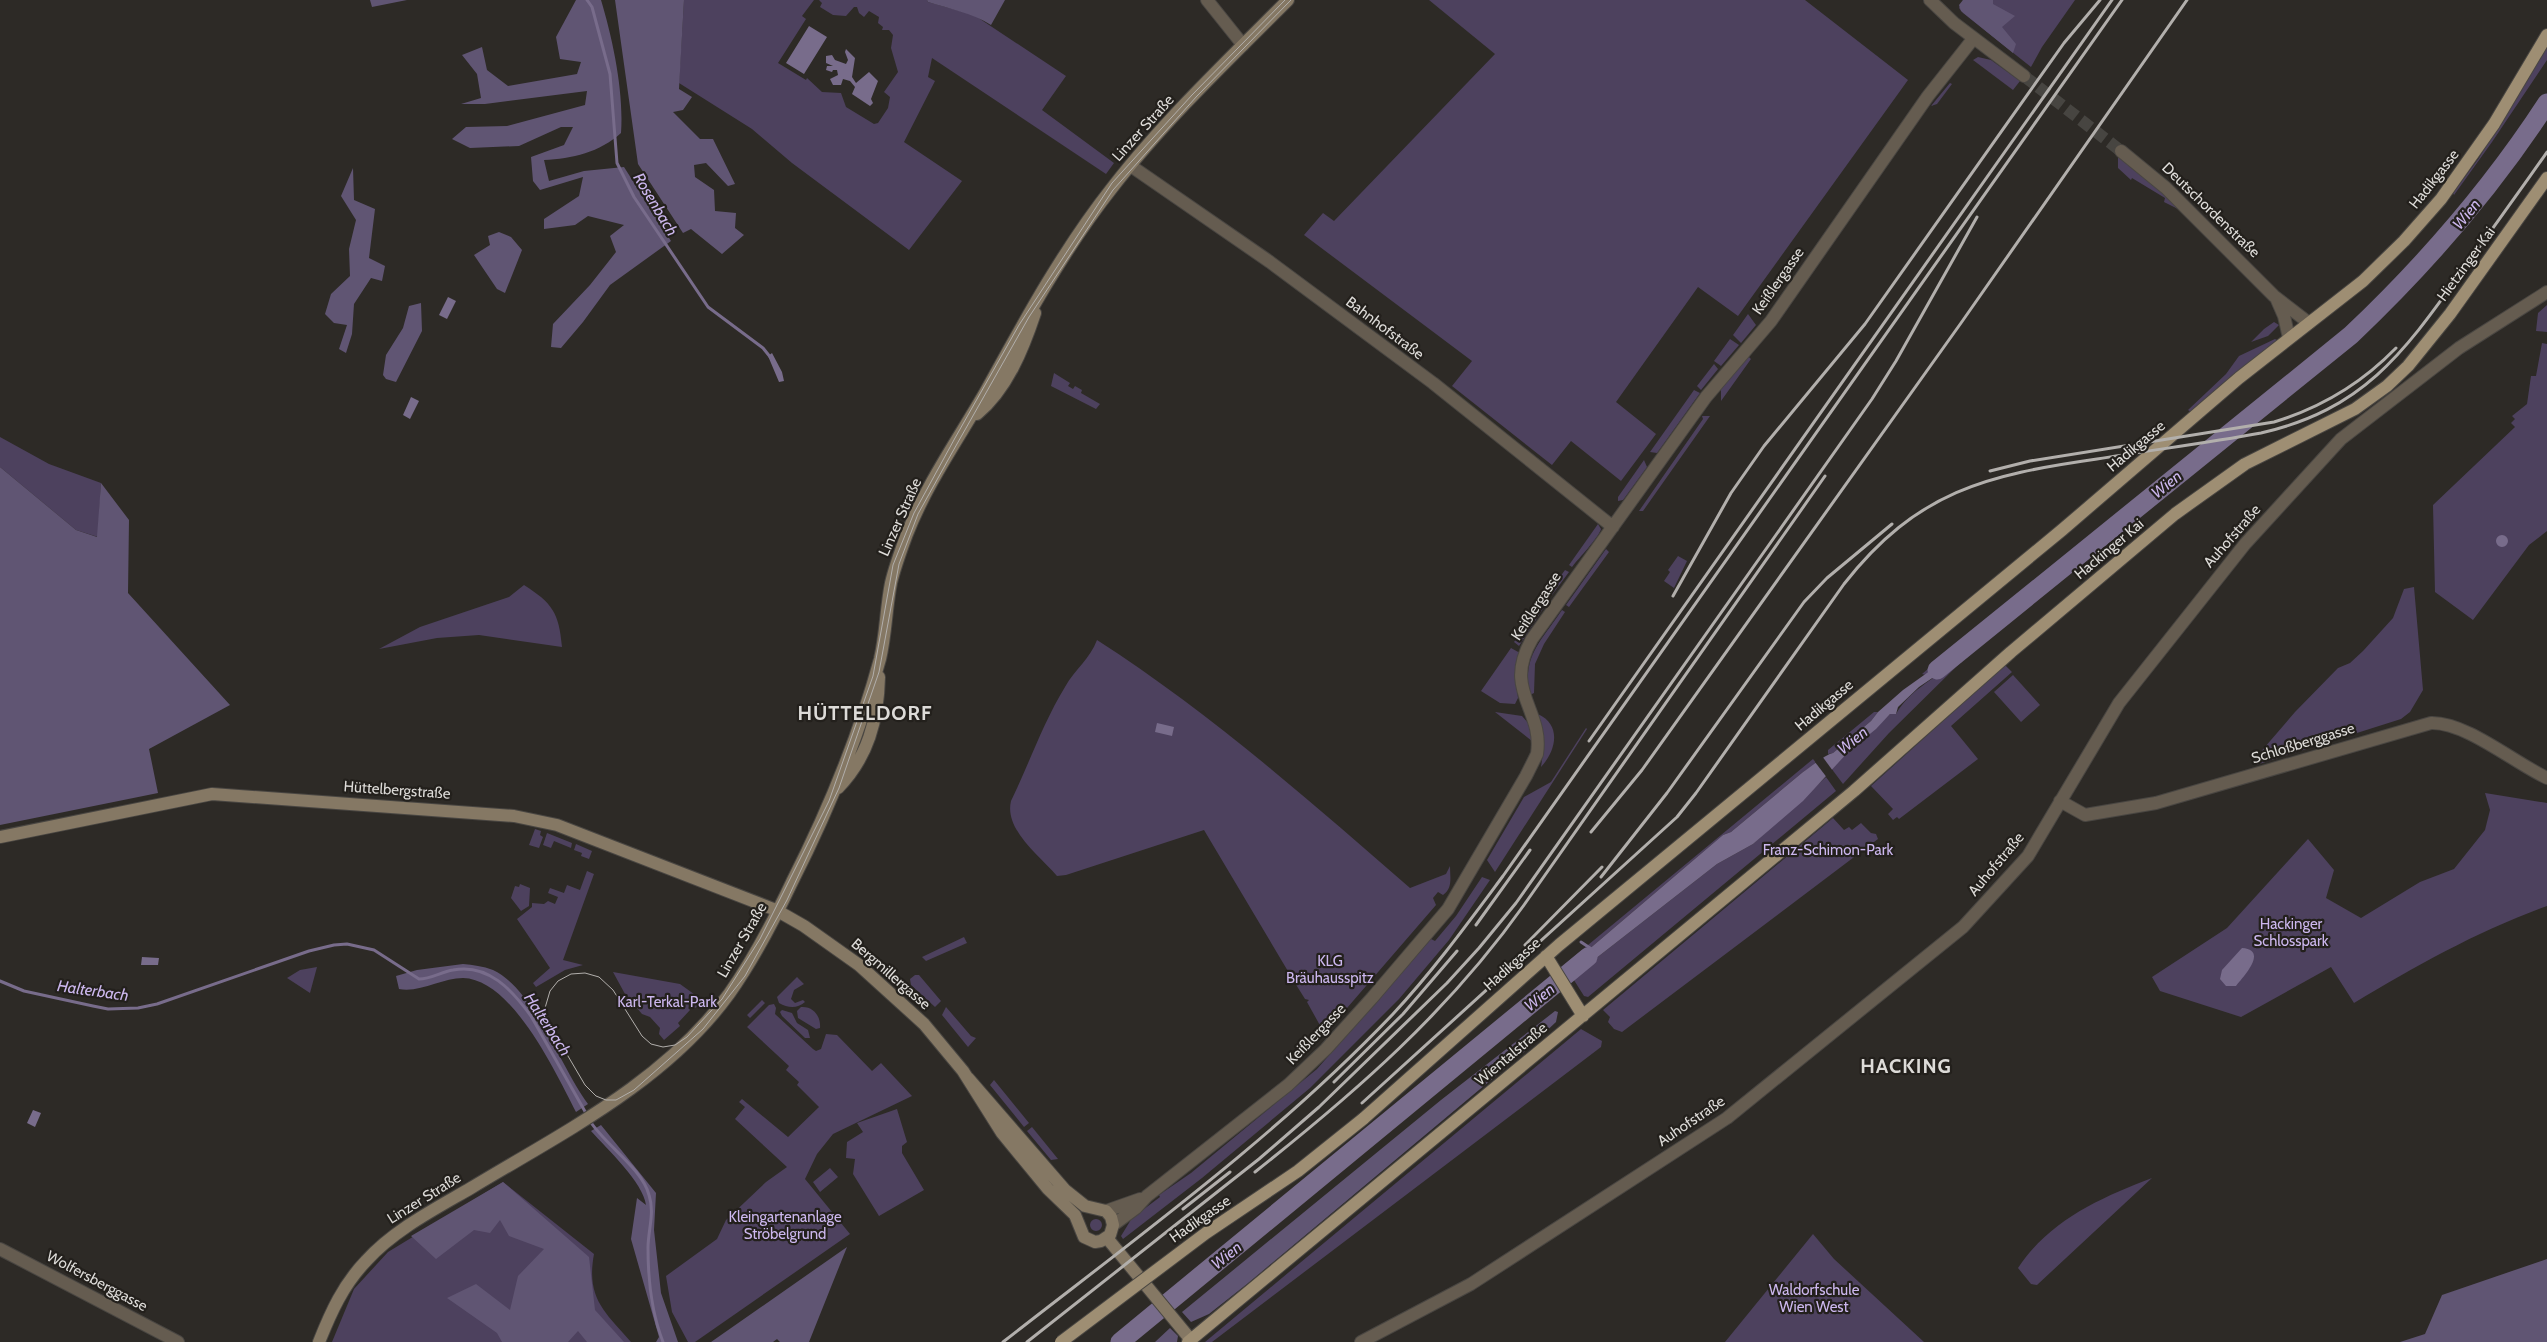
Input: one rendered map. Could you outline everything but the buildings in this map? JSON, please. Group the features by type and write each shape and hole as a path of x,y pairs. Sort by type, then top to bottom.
{"main road":[{"name":"Linzer Straße","path":"319,1342 335,1303 348,1282 368,1258 387,1242 442,1206 627,1093 707,1022 743,974 778,911 838,784 880,657 891,583 905,539 919,508 965,426 994,398 1003,384 1026,341 1041,294 1105,197 1131,166 1243,45 1288,0"},
{"name":"Hadikgasse","path":"1062,1342 1206,1233 1298,1171 1363,1120 1548,959 2163,445 2238,378 2362,281 2404,241 2441,199 2494,124 2547,35"},
{"name":"Hietzinger Kai","path":"2408,366 2450,314 2547,178"},
{"name":"Hackinger Kai","path":"1854,791 2011,652 2182,509 2245,464 2355,409 2387,386 2408,366"},
{"name":"Wientalstraße","path":"1189,1339 1580,1011 1854,791"},
{"name":"Hüttelbergstraße","path":"0,836 182,799 223,794 514,816 557,825 778,911"},
{"name":"Bergmillergasse","path":"778,911 845,955 886,987 928,1028 968,1078 1061,1186 1082,1204 1092,1209 1106,1211"},
{"path":"1548,959 1580,1011"},
{"name":"Bergmillergasse","path":"968,1078 998,1128 1048,1189 1075,1215 1081,1232 1090,1241 1095,1242 1106,1238"},
{"path":"1079,1225 1081,1218 1092,1209"},
{"path":"1106,1211 1111,1217 1113,1225 1106,1238 1189,1339"}],"street":[{"path":"1207,0 1243,45"},
{"path":"1930,0 1973,38 2024,76"},
{"name":"Keißlergasse","path":"1113,1225 1131,1213 1147,1196 1304,1070 1372,998 1448,909 1531,768 1537,754 1536,732 1521,687 1521,669 1525,652 1535,634 1706,397 1771,321 1928,96 1973,38"},
{"name":"Deutschordenstraße","path":"2121,151 2166,188 2274,296 2309,323"},
{"name":"Bahnhofstraße","path":"1131,166 1270,262 1425,378 1612,527"},
{"name":"Auhofstraße","path":"1361,1342 1472,1284 1727,1118 1968,922 2028,856 2124,697 2245,544 2340,440 2460,348 2547,292"},
{"name":"Deutschordenstraße","path":"2274,296 2284,316 2289,338"},
{"name":"Schloßberggasse","path":"2060,801 2085,815 2156,803 2431,723 2446,724 2460,728 2528,769 2547,778"},
{"name":"Keißlergasse","path":"1106,1211 1147,1196"},
{"name":"Wolfersberggasse","path":"0,1249 178,1342"}],"green space":[{"path":"684,0 814,0 802,16 806,19 778,63 806,80 807,78 822,92 841,93 846,107 874,124 878,123 888,108 890,97 884,92 898,72 891,48 893,35 889,30 882,30 883,27 878,23 879,17 869,11 864,17 859,13 857,7 854,7 846,16 833,15 820,7 822,3 819,0 927,0 928,2 974,15 1066,76 1042,110 1114,163 1106,174 932,58 928,77 935,81 904,142 962,181 909,250 792,163 752,129 679,83"},
{"path":"1429,0 1805,0 1908,80 1738,316 1698,287 1616,402 1656,434 1621,481 1571,441 1552,465 1452,386 1472,361 1304,235 1323,213 1334,221 1495,54"},
{"path":"1963,0 2075,0 2042,47 2031,67 1963,13 1959,8"},
{"path":"2547,46 2547,60 2454,195 2453,193 2479,158"},
{"path":"1978,57 1991,60 2020,81 2013,90 1973,60"},
{"path":"1950,83 1952,84 1937,104 1931,106"},
{"path":"2118,156 2154,185 2178,209 2164,202 2165,198 2132,178 2131,180 2118,168"},
{"path":"2547,305 2547,332 2536,331 2538,313"},
{"path":"1748,314 1756,325 1741,343 1733,335"},
{"path":"2274,322 2279,325 2268,336 2251,342 2264,329"},
{"path":"1730,339 1739,345 1721,366 1714,361"},
{"path":"2275,339 2277,340 2191,412 2188,410 2226,374 2239,356"},
{"path":"2542,343 2547,344 2547,531 2529,545 2473,620 2435,592 2433,505 2515,427 2511,423 2515,419 2512,416 2527,404 2531,376 2536,376"},
{"path":"1748,356 1751,359 1721,401 1721,389"},
{"path":"1714,364 1718,369 1701,390 1697,386"},
{"path":"1054,373 1070,383 1068,386 1073,389 1075,386 1082,390 1081,393 1100,404 1096,409 1051,386"},
{"path":"1694,390 1700,393 1657,453 1650,452"},
{"path":"1702,416 1710,416 1643,511 1639,511 1703,419"},
{"path":"0,437 49,464 101,483 98,537 76,530 0,467"},
{"path":"1644,460 1647,467 1623,500 1618,501 1618,497"},
{"path":"1598,524 1601,529 1599,533 1572,567 1569,565"},
{"path":"1606,549 1609,552 1569,607 1566,605"},
{"path":"1678,556 1687,561 1674,588 1664,581 1670,572 1668,570"},
{"path":"1565,570 1569,572 1552,595 1552,588"},
{"path":"524,585 548,603 559,625 562,647 479,635 437,638 379,649 420,627 509,597"},
{"path":"2414,587 2423,690 2410,712 2401,719 2256,765 2252,762 2295,712 2338,668 2350,663 2363,651 2393,618 2404,589"},
{"path":"1544,600 1548,601 1519,646 1514,642"},
{"path":"1562,610 1565,612 1544,644 1535,664 1534,693 1530,695 1528,670 1531,659 1541,640"},
{"name":"KLG Bräuhausspitz","path":"1097,640 1219,727 1410,888 1446,874 1450,866 1450,882 1446,892 1443,895 1438,892 1433,898 1436,905 1328,1030 1322,1029 1307,1002 1309,1000 1305,999 1295,983 1204,830 1066,875 1057,876 1018,832 1010,812 1011,801 1057,701"},
{"path":"1511,648 1520,653 1516,679 1518,698 1515,704 1500,703 1481,691"},
{"path":"1948,652 1948,657 1926,675 1922,674"},
{"path":"1953,664 1959,664 1889,733 1843,784 1831,768 1890,714 1896,714 1914,692"},
{"name":"Franz-Schimon-Park","path":"2005,665 2012,672 1951,726 1978,759 1899,819 1897,817 1893,820 1888,814 1893,809 1871,786"},
{"path":"2013,675 2040,705 2021,722 1994,692"},
{"path":"1495,712 1522,716 1529,724 1532,741"},
{"path":"1874,712 1878,712 1871,721 1833,753 1828,754 1828,750"},
{"path":"1538,714 1551,725 1554,739 1550,754 1541,767 1543,753"},
{"path":"1586,728 1495,872 1487,860 1524,797 1551,782"},
{"path":"1813,759 1817,764 1803,772 1731,832 1723,835 1567,968 1565,964"},
{"path":"1826,777 1836,791 1588,997 1584,996 1572,977 1717,864 1753,844"},
{"name":"Hackinger Schlosspark","path":"2485,793 2547,803 2547,906 2496,927 2448,950 2354,1003 2331,967 2241,1017 2160,991 2152,977 2227,928 2308,839 2334,870 2326,898 2361,918 2420,882 2454,869 2485,830 2490,810"},
{"name":"Franz-Schimon-Park","path":"1833,818 1844,830 1849,827 1852,830 1861,823 1871,833 1876,834 1878,839 1622,1032 1614,1029 1608,1022 1610,1017 1603,1010"},
{"path":"535,829 541,831 540,835 543,837 539,848 529,845"},
{"path":"547,833 572,843 571,848 554,841 551,848 543,845"},
{"path":"576,844 592,851 589,859 581,856 582,853 574,850"},
{"path":"587,871 594,874 563,960 583,965 565,970 536,987 533,983 550,968 517,919 532,907 532,903 544,904 548,901 555,904 558,897 548,893 550,888 564,893 567,885 580,890"},
{"path":"1482,877 1490,880 1449,940 1399,999 1310,1088 1202,1178 1123,1239 1121,1236 1132,1218 1160,1197 1159,1195 1191,1173 1317,1069 1431,939 1435,941 1456,916"},
{"path":"520,884 530,888 529,906 521,911 511,898 515,886 519,887"},
{"path":"964,937 967,943 926,961 922,957"},
{"path":"317,967 310,993 287,978 300,970"},
{"name":"Karl-Terkal-Park","path":"613,972 680,984 705,1002 695,1008 691,1005 688,1008 690,1010 678,1023 680,1026 664,1040 659,1034 660,1028 650,1017 642,1014 625,994"},
{"path":"915,975 919,975 941,1001 935,1007 911,985 910,979"},
{"path":"797,977 804,984 794,990 791,999 795,1003 803,1000 805,1002 799,1006 792,1007 779,1003 777,997"},
{"path":"762,1000 765,1003 750,1018 747,1015"},
{"name":"Kleingartenanlage Ströbelgrund","path":"774,1004 776,1008 775,1014 816,1051 821,1049 826,1034 837,1035 872,1071 881,1063 912,1096 833,1134 817,1154 805,1179 850,1234 695,1342 688,1342 672,1312 666,1276 717,1239 726,1220 766,1182 787,1167 735,1119 745,1107 739,1102 742,1099 788,1137 819,1107 797,1085 799,1082 786,1070 789,1066 747,1027 769,1005"},
{"path":"801,1007 810,1008 816,1013 820,1028 816,1029 798,1018 797,1011"},
{"path":"946,1007 971,1036 976,1038 968,1047 942,1015"},
{"path":"782,1010 792,1013 797,1023 808,1030 810,1038 805,1038 782,1016 780,1012"},
{"path":"1581,1029 1602,1041 1601,1047 1212,1342 1205,1342"},
{"path":"994,1080 1029,1123 1024,1127 990,1085"},
{"path":"897,1109 907,1142 902,1146 902,1153 924,1190 879,1216 853,1174 855,1159 846,1158 847,1142 863,1132 857,1123"},
{"path":"1032,1127 1058,1159 1051,1160 1027,1131"},
{"path":"830,1168 838,1177 820,1192 813,1182"},
{"path":"2152,1178 2037,1285 2031,1284 2018,1268 2045,1236 2078,1212"},
{"path":"503,1182 594,1254 593,1282 599,1303 631,1342 332,1342 354,1289 388,1252"},
{"path":"1094,1219 1098,1219 1102,1225 1098,1231 1094,1231 1090,1227 1090,1223"},
{"name":"Waldorfschule Wien West","path":"1813,1234 1834,1259 1924,1342 1725,1342"}],"shaded area":[{"path":"370,0 407,0 372,7"},
{"path":"576,0 601,0 617,66 621,101 621,133 595,150 565,158 544,160 549,181 584,171 624,167 671,241 610,285 561,348 551,347 553,324 590,285 616,252 610,236 624,225 588,216 575,225 544,229 544,219 579,196 583,177 540,190 533,181 531,157 564,145 573,127 561,127 519,146 470,148 452,139 466,127 507,126 585,105 587,91 485,104 461,104 481,98 477,74 462,55 482,47 487,70 508,86 577,74 581,62 560,59 556,37"},
{"path":"615,0 684,0 679,89 692,97 683,110 673,112 700,139 713,139 735,184 728,186 706,163 694,165 695,177 714,190 715,211 736,213 735,228 744,235 722,254 691,229 683,233 638,164"},
{"path":"927,0 1005,0 991,25 969,14 928,2"},
{"path":"1963,0 1993,0 1993,4 2015,16 2002,27 2016,44 2013,53 1961,11 1959,5"},
{"path":"353,168 354,200 375,209 369,258 385,266 382,281 371,278 354,304 352,334 346,353 339,349 347,325 334,323 325,314 331,294 350,276 349,249 356,220 341,196"},
{"path":"499,232 511,237 522,250 505,293 497,289 474,255 490,245 488,236"},
{"path":"421,303 422,331 396,382 386,379 383,375 386,355 403,328 409,306"},
{"path":"0,467 76,530 97,537 101,483 129,520 128,593 230,705 149,749 158,793 0,825"},
{"path":"463,964 493,970 508,980 521,994 534,1011 588,1104 576,1112 557,1075 530,1031 499,994 481,982 463,978 447,980 415,989 399,989 396,976 417,970"},
{"path":"1555,1011 1558,1012 1556,1022 1522,1054 1247,1284 1209,1314 1191,1322 1182,1312 1441,1100"},
{"path":"601,1125 656,1193 654,1230 661,1293 678,1342 656,1342 659,1337 631,1239 637,1198 646,1205 638,1186 631,1176 591,1131"},
{"path":"503,1182 589,1257 595,1310 624,1342 587,1342 578,1331 568,1342 502,1342 497,1333 447,1298 476,1284 510,1310 518,1276 544,1249 509,1236 500,1220 490,1233 474,1230 436,1259 411,1236"},
{"path":"847,1247 809,1342 780,1342 777,1339 773,1342 711,1342"},
{"path":"2547,1259 2547,1342 2400,1342 2425,1334 2442,1295"},
{"path":"1170,1328 1178,1336 1177,1342 1155,1342"}],"water":[{"path":"809,26 827,37 804,74 786,63"},
{"path":"846,49 855,58 852,77 856,83 869,72 878,81 871,99 873,103 870,106 852,94 855,87 850,81 843,79 841,85 833,85 830,79 838,75 837,70 832,72 826,70 827,66 833,66 826,63 826,56 832,55 835,60 846,64 848,60 845,52"},
{"path":"448,297 456,301 447,319 439,315"},
{"path":"772,353 782,372 784,381 779,382 768,356"},
{"path":"411,397 419,401 410,419 403,415"},
{"path":"2500,535 2504,535 2508,541 2504,547 2500,547 2496,543 2496,539"},
{"path":"1953,649 1962,662 1953,664 1919,687 1898,707 1896,714 1890,714 1876,729 1850,750 1803,801 1753,844 1717,864 1572,977 1567,968 1723,835 1731,832 1803,772 1833,753 1871,721 1878,712 1903,690 1948,658"},
{"path":"1157,723 1174,727 1172,736 1155,732"},
{"path":"2242,948 2250,950 2253,954 2252,964 2236,986 2226,986 2220,979 2222,970"},
{"path":"142,957 159,958 158,965 141,965"},
{"path":"33,1110 41,1113 35,1127 27,1123"}],"pier":[{"path":"1822,756 1833,771 1828,779 1815,762"}],"waterway":[{"name":"Rosenbach","path":"587,0 592,7 610,74 617,163 634,197 708,307 763,348 771,358"},
{"name":"Wien","path":"1937,670 2351,335 2405,281 2456,225 2503,166 2547,103"},
{"name":"Rosenbach","path":"1581,942 1593,950"},
{"name":"Halterbach","path":"0,981 24,991 108,1009 138,1008 157,1004 309,951 334,945 347,944 374,950 419,979 453,970 466,969 477,971 498,981 524,1006 587,1115"},
{"name":"Wien","path":"1120,1342 1588,957"},
{"name":"Halterbach","path":"590,1121 639,1175 649,1195 651,1202 648,1241 650,1284 653,1308 663,1342"}],"tunnel":[{"path":"2024,76 2121,151"}],"tram line":[{"path":"1285,0 1192,95 1112,183 1019,325 955,438 914,513 893,565 873,676 829,801 760,939 722,999 687,1037 675,1045 663,1047 651,1044 642,1036 613,990 599,977 585,973 571,974 558,981 550,991 545,1008 548,1022 585,1085 596,1096 606,1100 616,1100 634,1090 703,1029 745,976 787,900 839,788 879,672 899,564 918,514 953,451 1029,317 1113,190 1197,96 1291,0"}],"railway":[{"path":"1673,596 1731,493 1764,446 1865,324 2064,43 2100,0"},
{"path":"1589,741 2112,0"},
{"path":"1003,1342 1204,1185 1301,1103 1393,1014 1422,981 1503,876 2122,0"},
{"path":"1591,832 1642,770 1961,323 2187,0"},
{"path":"1362,1103 1677,817 1844,584 1871,553 1899,527 1927,508 1956,493 1987,481 2057,465 2261,433 2297,422 2328,409 2355,392 2379,373 2401,351 2442,300 2547,152"},
{"path":"1027,1342 1259,1159 1319,1107 1447,983 1479,948 1516,903 1872,399 1896,361 1977,217"},
{"path":"1990,471 2030,461 2274,422 2324,402 2340,393 2383,361 2396,348"},
{"path":"1255,1172 1293,1142 1399,1048 1432,1015 1495,944 1825,476"},
{"path":"1601,877 1667,793 1804,602 1827,578 1892,524"},
{"path":"1476,925 1530,850"},
{"path":"1525,945 1602,867"},
{"path":"1334,1082 1403,1014 1457,951"},
{"path":"1183,1209 1230,1172"}],"district":[{"name":"HÜTTELDORF","path":"865,713"},
{"name":"HACKING","path":"1906,1066"}]}
